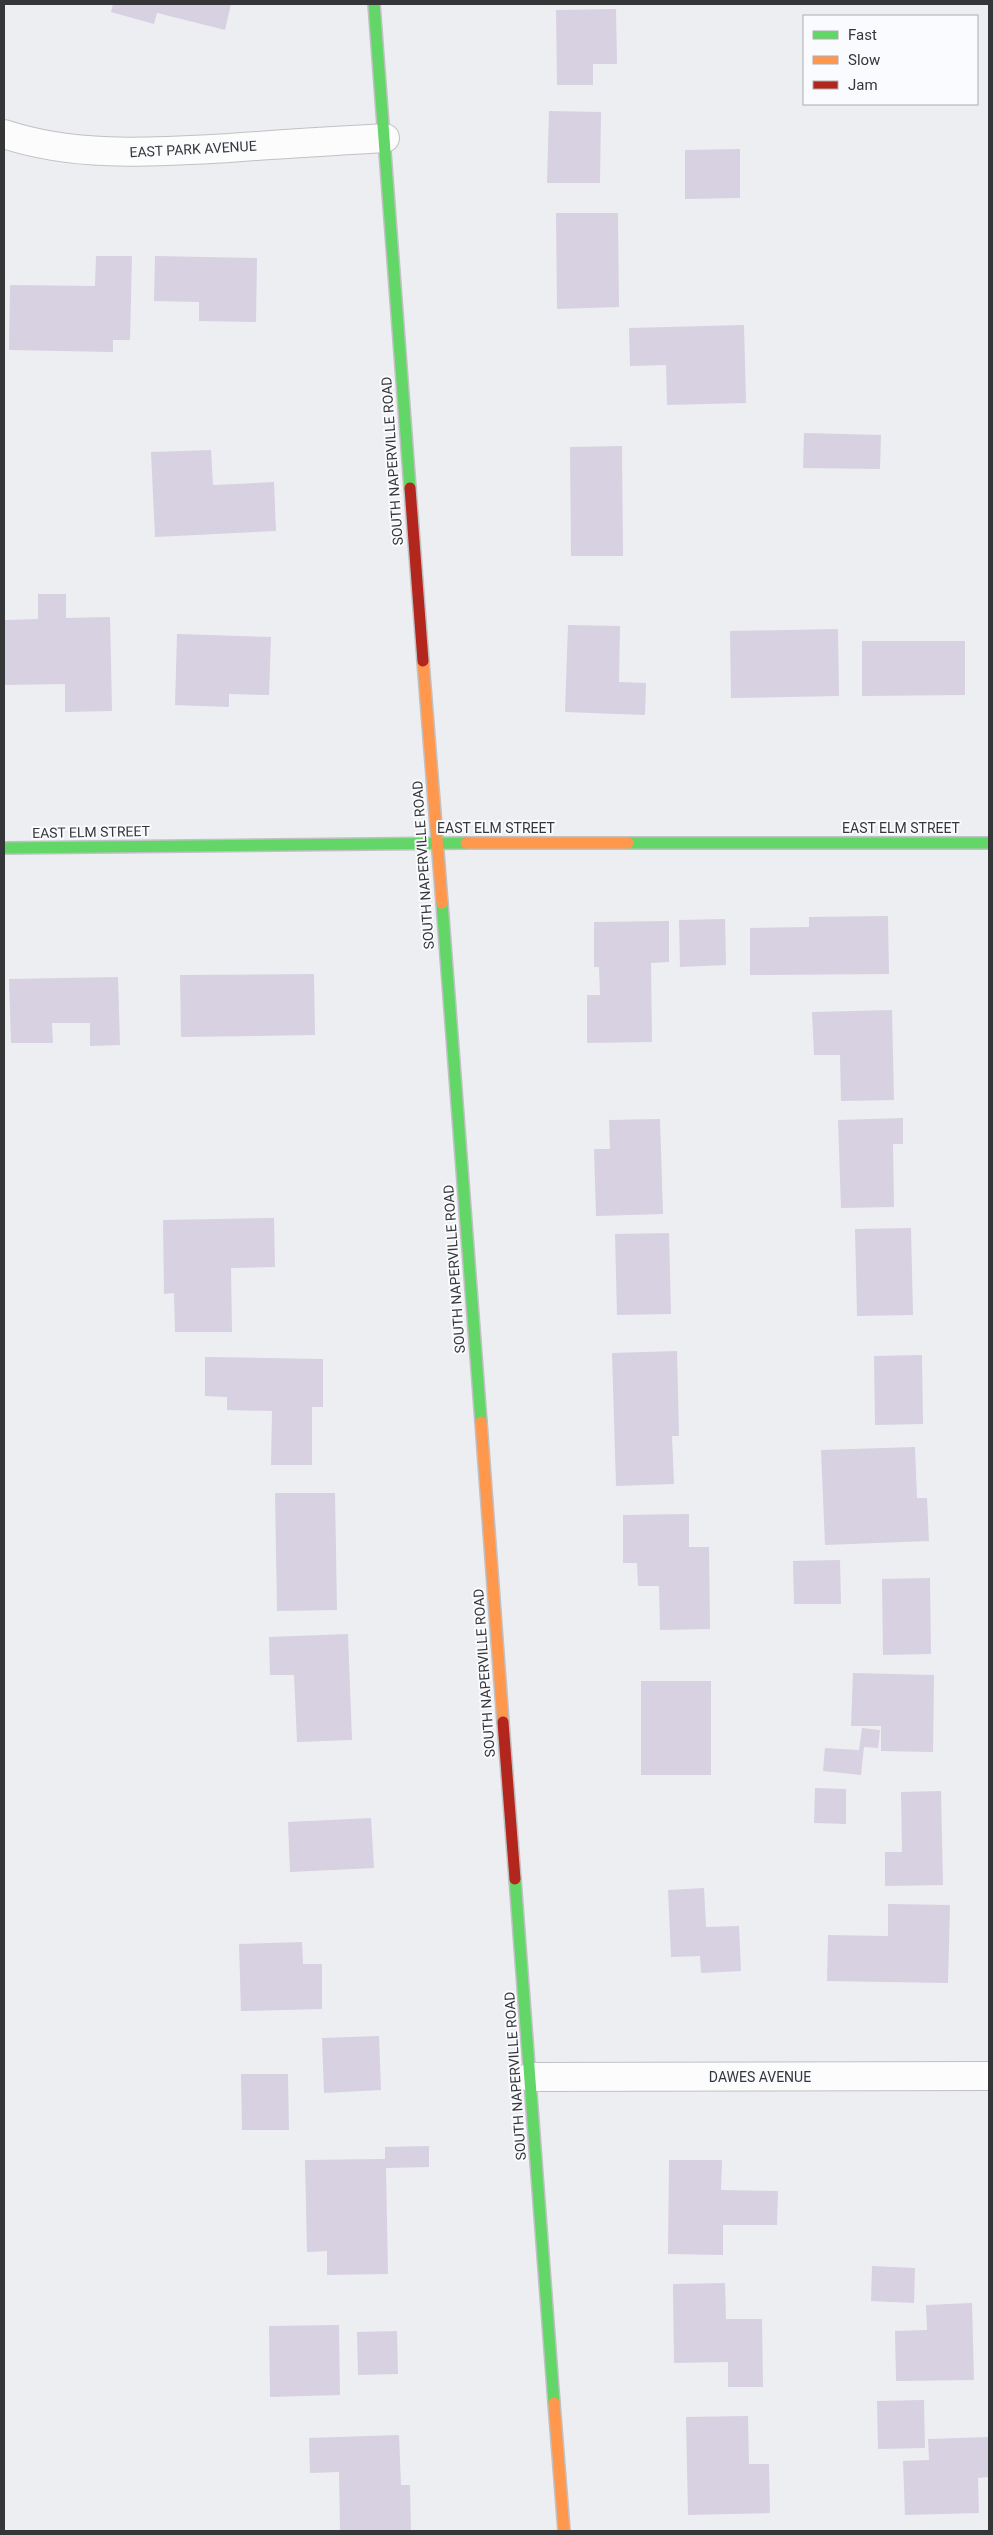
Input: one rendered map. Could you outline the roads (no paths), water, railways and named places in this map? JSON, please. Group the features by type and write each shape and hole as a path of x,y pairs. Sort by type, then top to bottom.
{"main road":[{"name":"SOUTH NAPERVILLE ROAD","path":"374,4 564,2531"},
{"name":"EAST ELM STREET","path":"4,848 436,843 989,843"}],"street":[{"name":"EAST PARK AVENUE","path":"4,134 62,147 104,152 151,152 385,138"},
{"name":"DAWES AVENUE","path":"530,2077 989,2076"}]}
